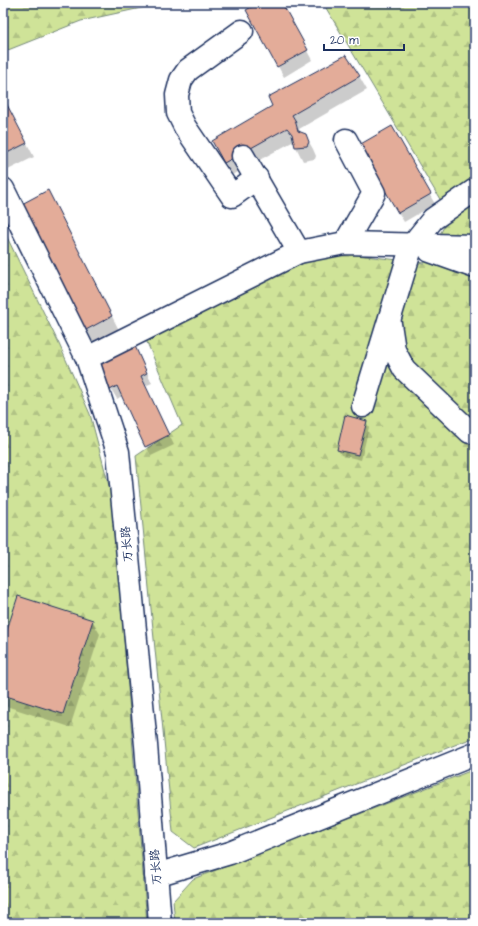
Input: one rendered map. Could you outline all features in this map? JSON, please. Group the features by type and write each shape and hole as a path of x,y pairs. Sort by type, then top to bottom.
{"street":[{"path":"242,31 188,70 181,80 177,95 178,113 185,127 232,196 257,178"},
{"path":"345,243 374,193 346,140"},
{"path":"244,156 299,252"},
{"path":"363,406 412,245 433,219 475,190"},
{"name":"万长路","path":"4,192 87,358 118,452 146,745 160,923"},
{"path":"87,358 299,252 345,243 475,246"},
{"path":"412,245 475,267"},
{"path":"389,320 394,350 404,369 470,432"},
{"path":"156,875 230,853 475,754"}],"green space":[{"path":"3,3 164,3 81,21 3,52"},
{"path":"323,3 475,3 475,737 194,848 173,832 136,456 182,425 146,340 323,251 424,263 450,216"},
{"path":"3,229 59,344 90,414 113,501 147,923 3,923"},
{"path":"475,769 475,923 175,923 173,901 193,879"}],"building":[{"path":"259,3 282,3 308,50 277,67 246,10"},
{"path":"346,55 360,76 292,115 298,131 306,134 309,142 307,146 295,147 292,134 287,128 224,163 212,141 272,106 268,97"},
{"path":"3,97 27,143 3,155"},
{"path":"392,126 431,194 398,213 359,145"},
{"path":"48,190 112,316 84,331 20,205"},
{"path":"135,346 147,373 141,376 169,435 145,447 117,386 110,390 98,364"},
{"path":"345,415 367,421 358,455 337,450"},
{"path":"18,596 93,620 63,714 3,695 3,642"}]}
